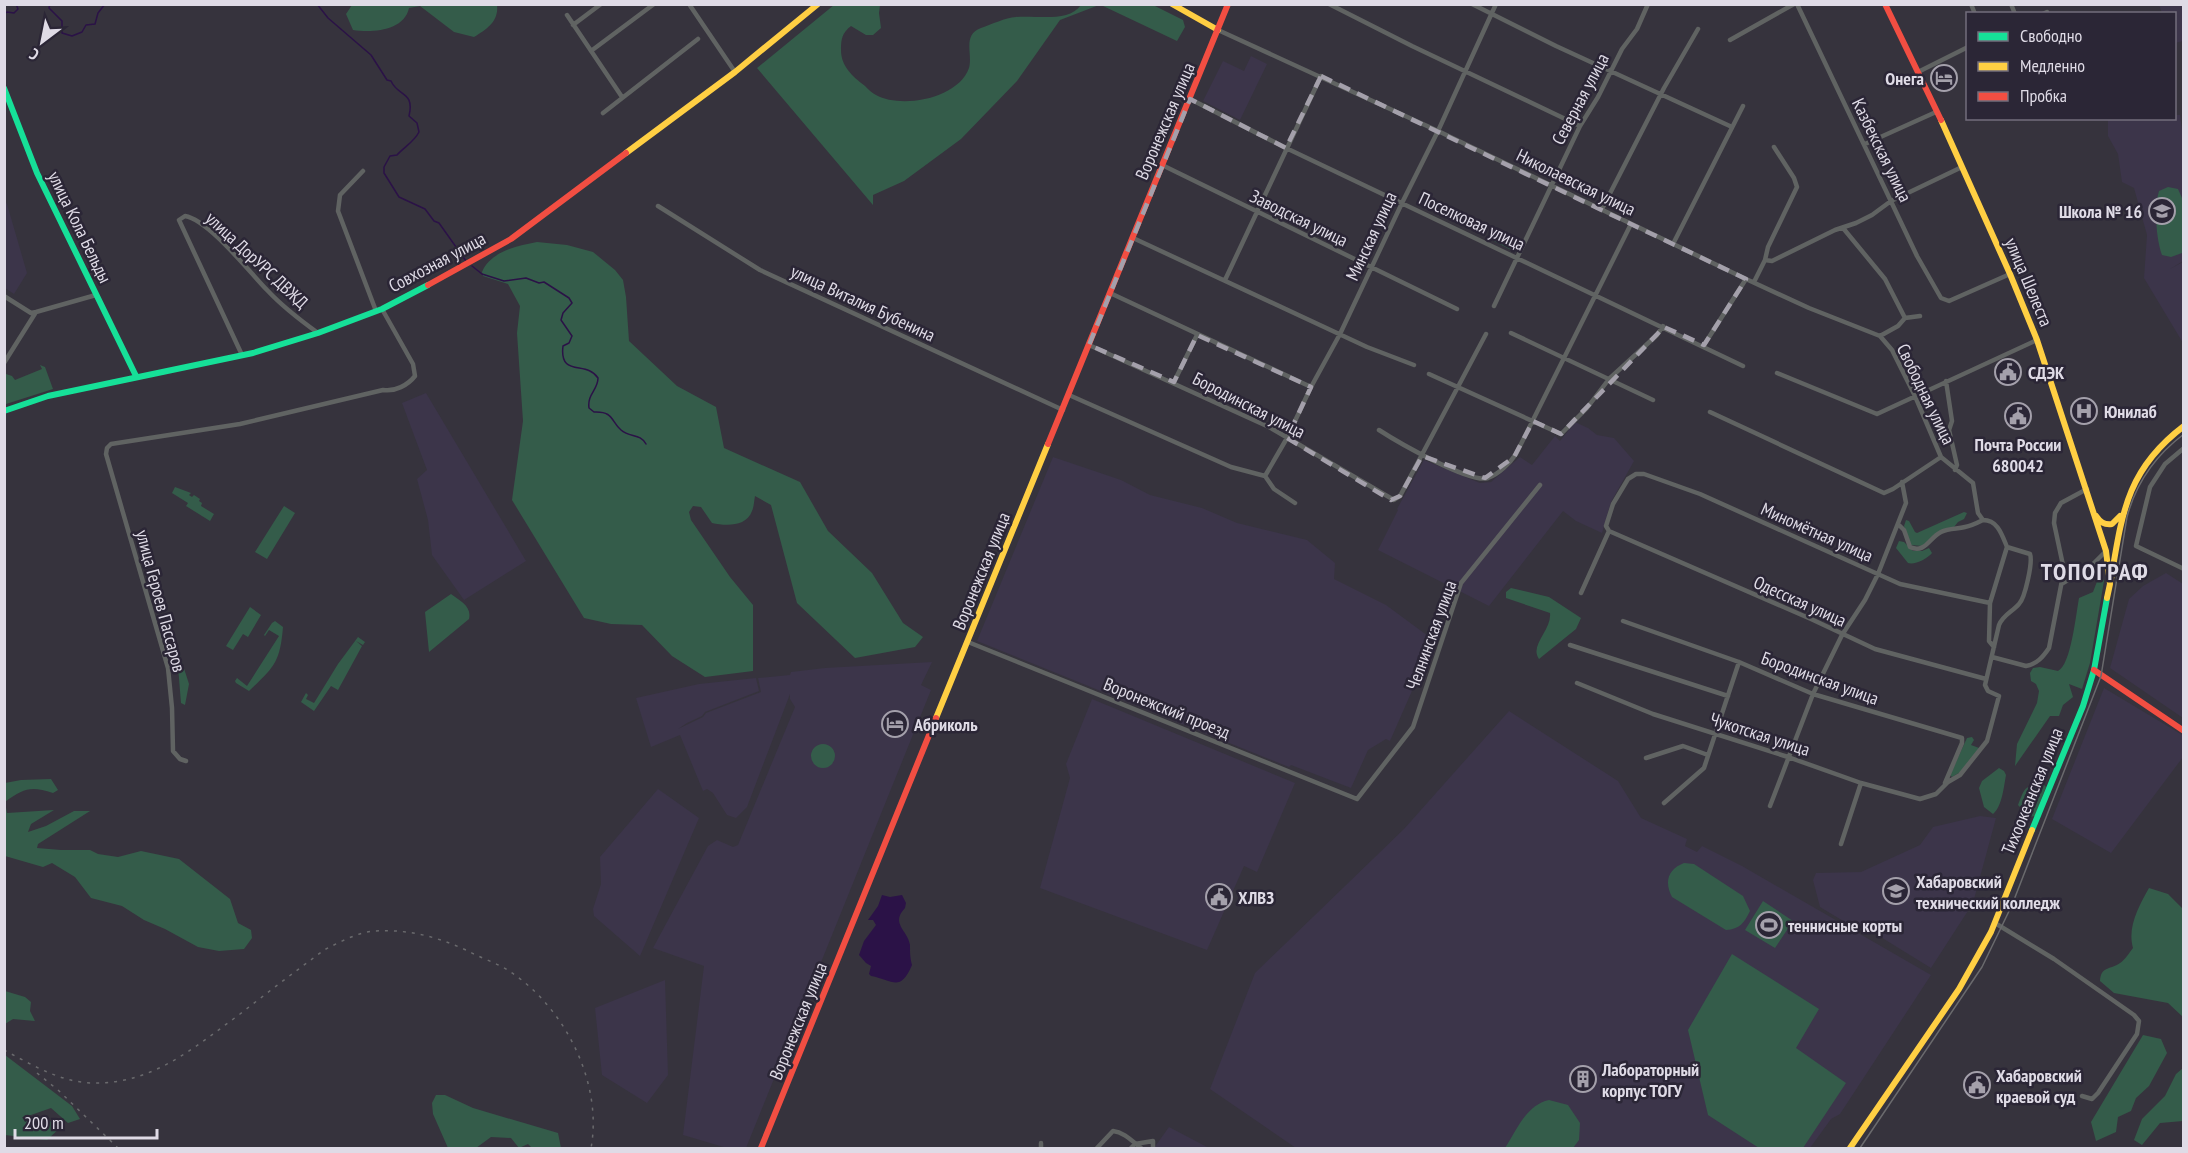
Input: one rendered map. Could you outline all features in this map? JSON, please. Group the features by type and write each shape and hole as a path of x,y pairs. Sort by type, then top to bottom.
{"main road":[{"name":"Совхозная улица","path":"4,411 48,396 242,355 318,333 379,310 464,267 511,239 735,72 818,4"},
{"path":"1172,4 1218,30"},
{"name":"Воронежская улица","path":"762,1149 1228,4"},
{"name":"улица Шелеста","path":"1885,4 1962,167 2037,340 2096,516 2106,551 2110,584"},
{"name":"улица Кола Бельды","path":"4,88 37,173 136,376"},
{"name":"Тихоокеанская улица","path":"1851,1149 1959,989 1995,923 2083,706 2094,670 2122,513 2129,491 2145,464 2160,445 2184,426"},
{"path":"2096,516 2099,522 2105,525 2118,520 2122,513"},
{"path":"2094,670 2184,730"}],"street":[{"path":"573,25 601,4"},
{"path":"591,51 654,4"},
{"path":"689,4 735,72"},
{"path":"1329,4 1580,126"},
{"path":"1472,4 1732,127"},
{"name":"Минская улица","path":"1265,476 1340,334 1438,131 1496,4"},
{"name":"Северная улица","path":"1494,306 1580,126 1598,97 1622,49 1637,29 1648,4"},
{"path":"1730,40 1796,4"},
{"name":"Казбекская улица","path":"1796,4 1917,256 1941,298 1949,301 2010,274"},
{"path":"567,15 622,97"},
{"path":"1602,209 1661,93 1698,29"},
{"name":"Николаевская улица","path":"1218,30 1438,131 1746,279 1809,308 1881,336"},
{"path":"603,114 698,39"},
{"path":"1918,72 1966,48"},
{"path":"1225,280 1321,76"},
{"name":"Поселковая улица","path":"1190,99 1286,148 1704,345 1743,366"},
{"path":"1673,244 1743,106"},
{"path":"1865,144 1936,112"},
{"path":"1754,282 1797,187 1794,178 1774,147"},
{"name":"Заводская улица","path":"1162,165 1457,309"},
{"path":"1765,260 1772,261 1872,215 1891,201 1962,167"},
{"path":"363,171 340,195 338,211 379,310"},
{"name":"улица Виталия Бубенина","path":"658,206 760,270 1063,410"},
{"name":"улица ДорУРС ДВЖД","path":"242,355 179,220 185,216 197,221 237,256 269,292 318,333"},
{"path":"1379,430 1422,456 1474,477 1489,478 1509,462 1516,454 1533,421 1631,224"},
{"path":"1843,228 1885,279 1905,318"},
{"path":"1133,238 1340,334 1414,365"},
{"path":"1704,345 1746,279"},
{"path":"1110,293 1311,387"},
{"path":"4,296 31,313 96,295"},
{"name":"улица Героев Пассаров","path":"186,761 180,759 173,751 168,668 106,454 107,448 111,444 240,424 383,390 389,391 409,383 415,376 413,364 379,310"},
{"path":"4,363 36,312"},
{"path":"1881,336 1898,326 1905,318 1920,315"},
{"path":"1429,374 1561,434 1587,408 1609,379 1657,335 1663,326"},
{"path":"1511,333 1653,400"},
{"path":"1422,456 1486,334"},
{"path":"1174,382 1197,335"},
{"name":"Свободная улица","path":"1881,336 1892,350 1915,396 1941,457 1972,483 1978,513 1983,520 1995,524 2007,547"},
{"path":"1777,373 1877,414 2037,340"},
{"name":"Бородинская улица","path":"1089,345 1174,382 1287,438 1391,500 1400,496 1422,456"},
{"path":"1946,381 1952,421 1949,430 1957,465 1955,470"},
{"path":"1069,395 1231,466 1265,476 1274,489 1296,503"},
{"path":"1710,412 1874,490 1887,492 1941,457"},
{"path":"2184,448 2164,464 2150,487 2136,546 2184,569"},
{"name":"Миномётная улица","path":"1609,531 1606,525 1613,504 1628,478 1636,474 1654,476 1700,494 1900,584 1990,603"},
{"path":"1770,806 1813,694 1842,635 1878,574 1906,503 1902,482"},
{"name":"Челнинская улица","path":"1357,799 1413,728 1461,584 1540,484"},
{"path":"1992,657 2025,666 2036,663 2049,648 2063,583 2064,564 2054,523 2055,513 2061,503 2087,489"},
{"path":"1898,524 1905,531 1910,547 1917,550 1923,549 1933,538 1947,529 1967,527 1983,520"},
{"path":"1581,593 1609,531"},
{"name":"Одесская улица","path":"1609,531 1875,649 1986,679"},
{"path":"1944,786 1963,772 1988,739 1999,696 1986,689 1986,679 2001,621 2020,603 2031,562 2030,554 2007,547 1990,603 1989,641 1994,647"},
{"path":"2063,583 2090,567 2106,551"},
{"name":"Бородинская улица","path":"1623,621 1739,662 1813,694 1962,738 1944,786"},
{"name":"Воронежский проезд","path":"968,642 1357,799"},
{"path":"1570,645 1728,696"},
{"path":"1664,803 1704,768 1739,662"},
{"name":"Чукотская улица","path":"1577,683 1653,714 1912,799 1920,800 1936,794 1944,786"},
{"path":"1646,758 1683,746 1708,754"},
{"path":"1841,844 1861,783"},
{"path":"1995,923 2054,958 2134,1015 2139,1021 2137,1035 2098,1093 2092,1099 2082,1096"},
{"path":"1097,1149 1113,1131 1123,1134 1133,1146 1141,1149"},
{"path":"1133,1146 1153,1141 1153,1149"}],"highlighted area":[{"path":"1321,76 1746,279 1704,345 1664,327 1561,434 1533,421 1514,457 1485,478 1422,456 1400,496 1391,500 1287,438 1311,387 1197,335 1174,382 1089,345 1190,99 1286,148"}],"shaded area":[{"path":"2159,5 2183,5 2183,41 2176,43 2176,12 2162,12"},
{"path":"1251,56 1267,64 1240,120 1203,101 1223,61 1244,71"},
{"name":"Школа № 16","path":"2176,115 2180,115 2184,144 2183,261 2170,269 2183,262 2183,343 2144,278 2147,235 2134,188 2122,182 2118,154 2108,136 2108,120 2176,120"},
{"path":"5,202 27,273 14,294 5,288"},
{"path":"426,393 526,561 464,600 432,555 428,520 417,479 427,470 402,403"},
{"path":"1575,422 1597,435 1614,438 1634,461 1611,502 1602,533 1576,521 1563,511 1489,606 1378,550 1424,460 1480,483 1491,482 1520,457 1532,465 1555,436 1560,441"},
{"path":"1053,457 1121,480 1150,495 1202,508 1237,523 1307,540 1335,563 1334,579 1386,605 1428,636 1416,665 1422,668 1390,741 1386,739 1368,750 1351,788 1291,765 1289,767 977,641"},
{"path":"2166,573 2183,584 2183,718 2110,668 2129,599 2143,586"},
{"path":"932,662 921,685 931,690 746,1148 727,1148 683,1135 704,966 653,948 708,846 717,840 733,847 738,845 795,707 790,694 747,807 736,818 727,815 713,793 707,789 703,791 680,735 651,747 636,698 699,684 756,678 759,691 705,712 678,729 703,717 706,713 761,692 758,678 825,668"},
{"path":"2104,688 2184,736 2183,757 2111,853 2052,819"},
{"path":"1092,699 1295,783 1257,872 1244,866 1207,950 1040,888 1070,778 1066,764"},
{"path":"1509,711 1618,781 1641,818 1687,839 1685,846 1697,852 1702,846 1742,866 1931,975 1840,1114 1831,1119 1810,1148 1296,1148 1210,1089 1255,973 1404,829"},
{"path":"658,789 699,818 640,956 594,916 593,909 601,884 600,857"},
{"name":"Хабаровский технический колледж","path":"1980,816 1996,818 1973,903 1931,968 1858,923 1850,925 1820,907 1813,880 1816,873 1861,872 1920,845 1933,827"},
{"path":"882,895 890,897 902,895 906,903 899,923 909,940 912,965 904,979 895,983 871,976 869,974 871,966 859,955 864,941 876,925 873,920 868,920 878,906"},
{"path":"665,980 668,1075 647,1103 602,1075 595,1008"},
{"path":"1169,1127 1209,1148 1154,1148"}],"green space":[{"path":"352,5 497,5 497,11 491,24 474,37 454,32 420,6 409,8 401,22 386,29 353,30 346,14"},
{"path":"834,5 880,5 881,28 873,35 866,35 851,26 843,36 841,56 848,70 876,95 887,99 914,101 941,94 963,79 969,68 969,45 975,31 998,21 1012,18 1060,16 1075,11 1081,5 1099,5 1060,20 1017,81 961,139 904,181 873,195 873,205 757,68"},
{"path":"1101,5 1153,5 1183,20 1185,27 1177,41"},
{"path":"2168,187 2178,189 2182,198 2182,253 2171,257 2162,255 2156,223 2159,191"},
{"path":"1496,227 1521,240 1515,252 1490,239"},
{"path":"537,242 567,245 593,252 615,270 623,280 629,341 677,386 716,407 724,448 800,482 828,531 872,573 903,623 923,637 915,647 855,658 797,603 771,505 755,496 749,516 740,523 723,525 712,523 701,507 693,506 689,512 691,520 730,577 753,605 753,671 705,677 672,656 642,625 611,624 584,618 512,500 523,421 517,333 520,306 508,284 483,276 482,272 498,254"},
{"path":"40,365 45,367 53,389 4,403 6,374 15,380 42,369"},
{"path":"175,487 200,499 201,506 214,514 210,521 186,506 188,503 172,493"},
{"path":"284,506 295,513 267,559 255,552"},
{"path":"1964,512 1967,513 1964,519 1954,527 1942,532 1922,546 1911,545 1904,526 1906,520 1917,533"},
{"path":"1899,541 1904,542 1913,551 1929,548 1932,553 1921,561 1908,563 1896,548"},
{"path":"2102,577 2104,581 2090,663 2082,689 2069,684 2073,697 2063,705 2059,716 2050,716 2015,766 2017,744 2037,703 2039,691 2036,684 2031,681 2030,673 2033,668 2040,667 2058,671 2063,667 2070,649 2079,598 2093,592 2098,579"},
{"path":"1511,588 1549,597 1581,618 1576,629 1539,659 1537,648 1548,625 1550,613 1506,598 1506,592"},
{"path":"451,594 467,607 469,619 429,652 425,612"},
{"path":"250,607 261,615 248,637 243,634 233,650 226,646"},
{"path":"275,621 283,627 278,657 270,670 249,691 235,681 237,678 247,686 279,636 269,630 264,635"},
{"path":"167,628 171,628 189,684 185,705 181,703 178,666"},
{"path":"358,637 365,642 363,645 356,641 362,646 338,690 331,686 314,711 301,702 306,693 308,695 306,699 314,703"},
{"path":"1972,737 1974,740 1971,745 1979,748 1962,771 1952,777 1950,775 1967,738"},
{"path":"818,744 828,744 835,751 835,761 828,768 818,768 811,761 811,751"},
{"path":"1999,768 2006,775 2001,801 1993,814 1984,807 1979,788 1982,781"},
{"path":"51,779 58,790 53,793 39,789 28,790 5,802 5,783"},
{"path":"2043,784 2046,787 2035,816 2030,817 2018,805 2028,787"},
{"path":"5,802 7,813 54,810 31,824 28,832 46,826 74,811 90,811 38,844 37,848 90,850 98,854 118,857 141,851 179,859 230,899 238,923 251,930 252,938 244,949 219,951 198,947 144,920 122,906 91,898 75,877 52,863 43,867 5,856"},
{"path":"1684,863 1694,864 1743,896 1750,911 1741,925 1726,930 1672,897 1668,886 1669,877 1674,869"},
{"path":"2149,888 2168,894 2183,909 2183,1017 2168,1003 2114,993 2100,981 2104,971 2122,962 2133,948 2133,925"},
{"name":"теннисные корты","path":"1763,901 1793,921 1775,948 1745,930"},
{"path":"1732,954 1819,1009 1796,1048 1846,1083 1803,1148 1759,1148 1708,1115 1688,1030"},
{"path":"5,991 25,997 31,1002 30,1011 35,1021 13,1019 5,1024"},
{"path":"2143,1035 2161,1039 2167,1053 2149,1086 2136,1098 2131,1111 2118,1117 2116,1132 2096,1141 2091,1122"},
{"path":"5,1055 72,1106 80,1119 68,1123 51,1108 28,1116 62,1126 47,1140 5,1135"},
{"path":"2183,1068 2183,1121 2160,1123 2142,1145 2134,1140 2142,1119 2165,1096 2176,1074"},
{"path":"436,1095 445,1095 473,1108 558,1133 561,1148 532,1148 528,1144 519,1148 511,1138 491,1137 476,1148 448,1148 433,1114 432,1103"},
{"path":"1549,1100 1568,1105 1580,1123 1579,1140 1573,1148 1505,1148 1528,1113 1534,1107"}],"waterway":[{"path":"4,14 14,13 18,9 16,4"},
{"path":"50,4 49,8 62,21 62,33 72,36 82,32 86,25 95,24 98,13 105,4"},
{"path":"317,4 328,18 371,55 387,80 391,81 408,98 409,116 417,123 419,132 397,155 390,156 384,167 384,173 399,197 425,209 434,221 439,223 466,261"},
{"path":"472,266 482,274 504,281 526,278 539,283 544,282 569,298 572,303 563,313 561,320 572,336 569,343 563,346 563,356 569,365 587,370 598,378 589,408 594,412 609,415 621,430 641,438 646,444"}],"tram line":[{"path":"1860,1148 1982,967 2012,905 2101,676 2127,517 2131,505 2148,471 2184,434"}],"railway":[{"path":"4,1050 48,1072 70,1080 94,1083 115,1082 135,1077 190,1051 324,950 362,933 388,931 423,935 446,942 499,965 529,986 547,1005 563,1026 576,1049 585,1073 591,1098 593,1123 591,1148"},
{"path":"37,1073 118,1148"}],"traffic: fast":[{"path":"4,88 37,173 136,376"},
{"path":"4,411 48,396 253,353 318,333 382,309 428,285"},
{"path":"2032,830 2083,706 2094,670 2107,598"}],"traffic: slow":[{"path":"626,153 735,72 818,4"},
{"path":"1172,4 1218,30"},
{"path":"1941,120 2037,340 2106,551 2110,584 2107,598"},
{"path":"2111,579 2119,533 2130,494 2150,459 2184,426"},
{"path":"936,718 1048,444"},
{"path":"2096,516 2102,523 2109,524 2120,516"},
{"path":"1850,1148 1959,989 1991,932 2032,830"}],"traffic: jam":[{"path":"1048,444 1228,4"},
{"path":"1885,4 1941,120"},
{"path":"428,285 511,239 626,153"},
{"path":"2094,670 2184,731"},
{"path":"761,1148 936,718"}],"place":[{"name":"Онега","path":"1944,78"},
{"name":"Школа № 16","path":"2162,211"},
{"name":"СДЭК","path":"2008,372"},
{"name":"Юнилаб","path":"2084,411"},
{"name":"Почта России 680042","path":"2018,416"},
{"name":"Абриколь","path":"895,724"},
{"name":"Хабаровский технический колледж","path":"1896,891"},
{"name":"ХЛВЗ","path":"1219,897"},
{"name":"теннисные корты","path":"1769,925"},
{"name":"Лабораторный корпус ТОГУ","path":"1583,1079"},
{"name":"Хабаровский краевой суд","path":"1977,1085"}],"district":[{"name":"ТОПОГРАФ","path":"2095,571"}]}
